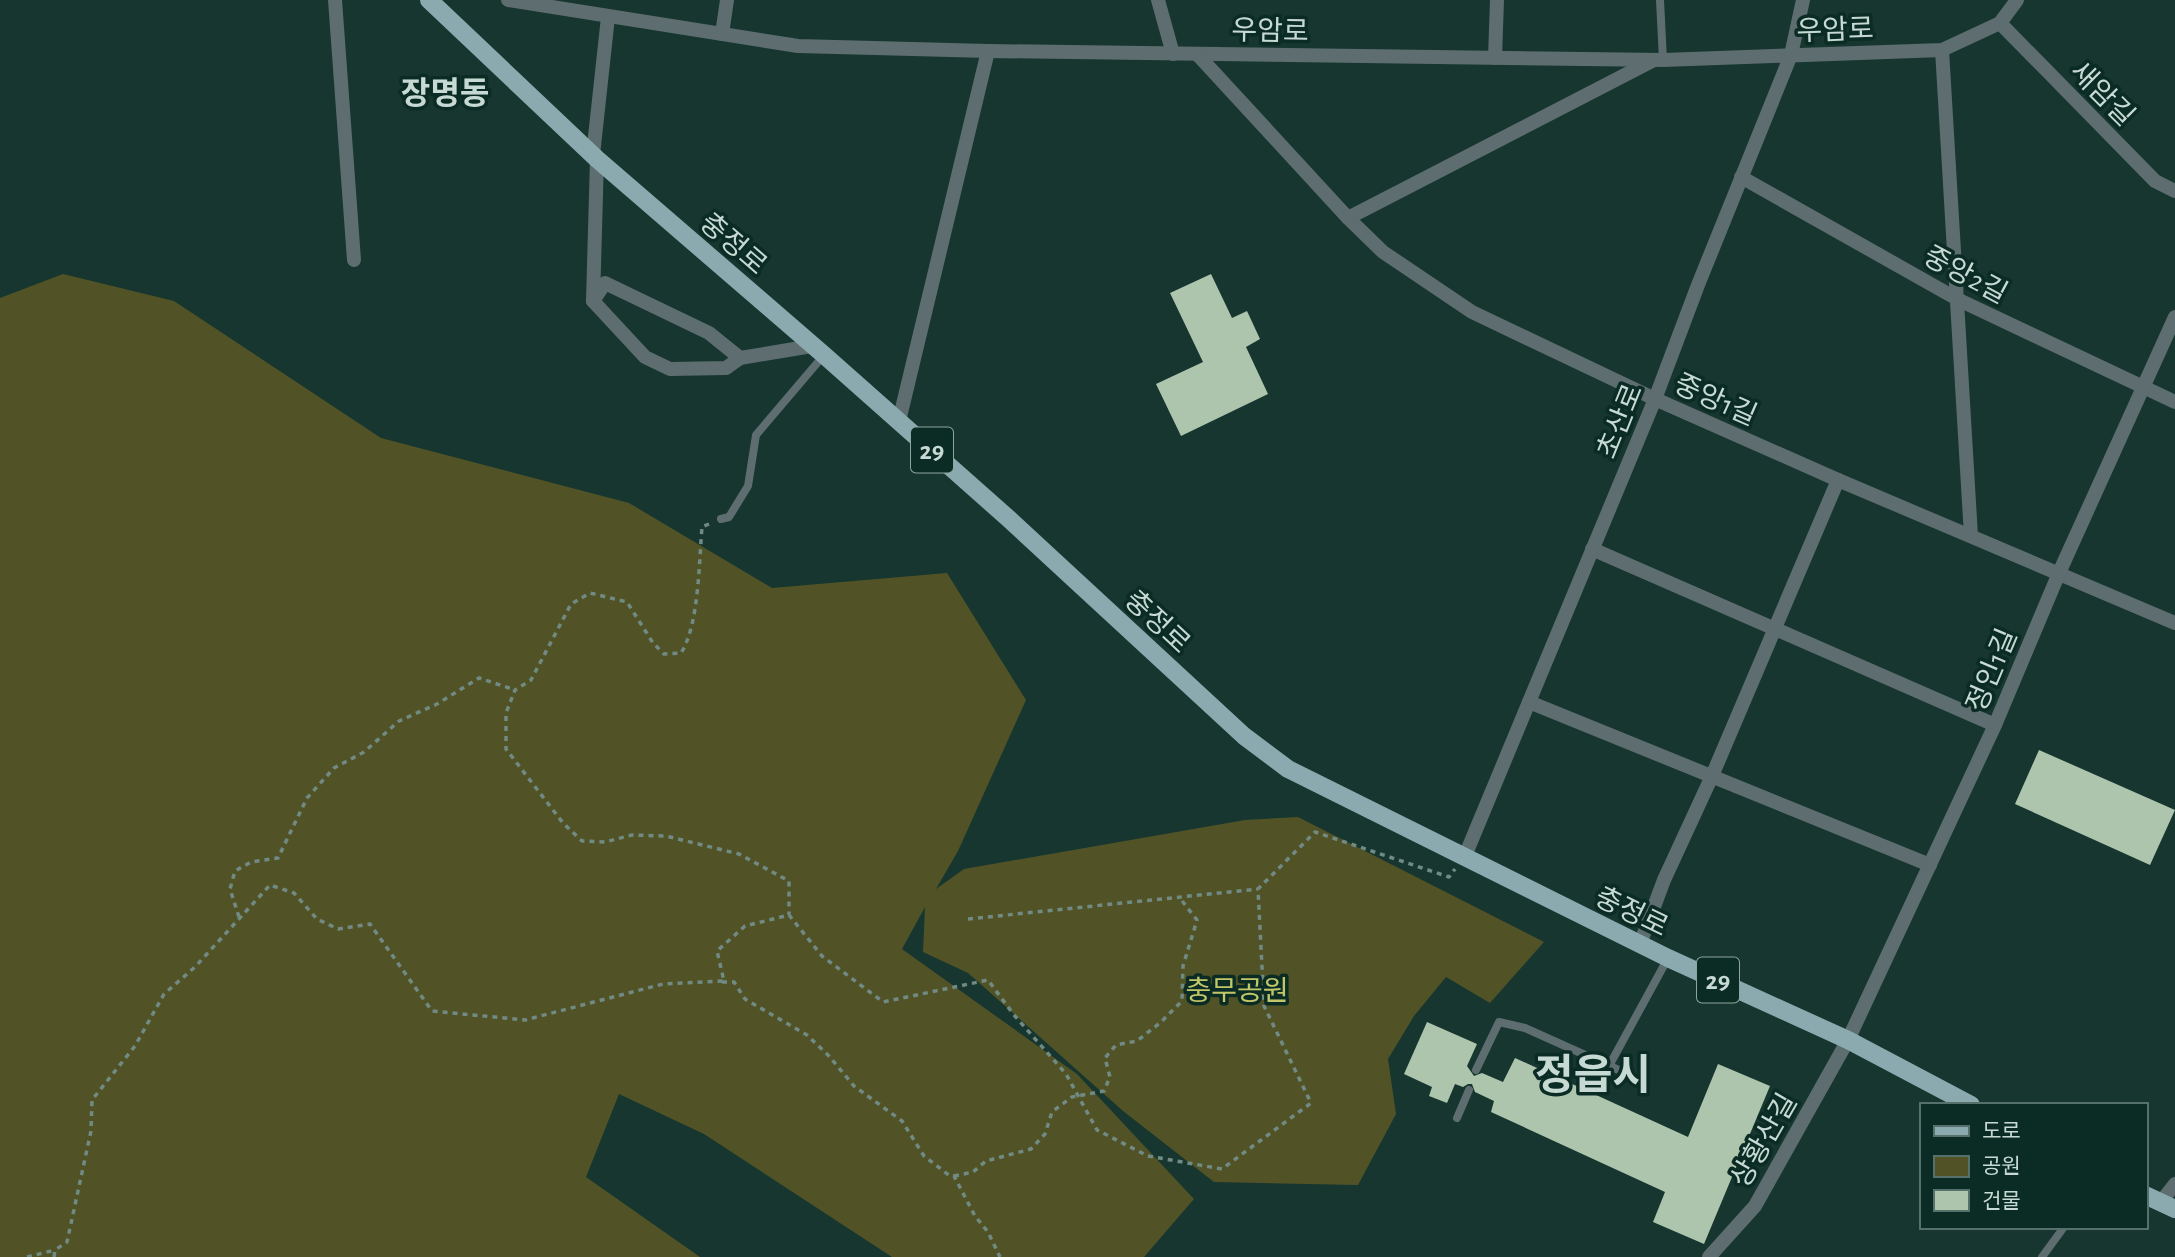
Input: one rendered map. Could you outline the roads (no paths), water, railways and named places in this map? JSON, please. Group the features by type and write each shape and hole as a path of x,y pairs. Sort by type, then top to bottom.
{"main road":[{"name":"충정로","path":"429,0 595,157 1009,519 1244,736 1288,769 1668,958 1848,1040 1967,1103"}],"street":[{"path":"335,0 354,261"},
{"name":"우암로","path":"508,0 798,46 1659,60 1942,50 2000,23 2017,0"},
{"path":"722,34 727,0"},
{"path":"1158,0 1173,54"},
{"path":"1495,58 1497,0"},
{"name":"초산로","path":"1465,856 1655,399 1791,55 1803,0"},
{"path":"608,17 595,157 593,301 645,357 670,369 726,368 740,358 818,350"},
{"name":"새암길","path":"2000,23 2155,181 2175,191"},
{"path":"1942,50 1971,536"},
{"path":"899,421 988,51"},
{"name":"중앙1길","path":"1197,54 1383,252 1472,313 1655,399 1838,480 2175,623"},
{"path":"1349,218 1659,60"},
{"name":"중앙2길","path":"1741,177 1959,300 2175,402"},
{"path":"593,301 605,283 709,333 740,358"},
{"name":"정인1길","path":"1848,1040 1995,724 2059,573 2175,317"},
{"path":"1640,944 1664,880 1776,630 1838,480"},
{"path":"1592,549 1995,724"},
{"path":"1529,702 1930,865"},
{"name":"상황산길","path":"1709,1257 1755,1206 1848,1040"},
{"path":"2160,1202 2175,1184"}],"lane":[{"path":"1659,60 1660,0"},
{"path":"721,519 729,517 748,486 756,435 818,350"},
{"path":"1609,1066 1668,958"},
{"path":"1476,1070 1499,1022 1525,1028 1632,1076"},
{"path":"1457,1118 1469,1090"},
{"path":"2042,1257 2063,1229"}],"district":[{"name":"장명동","path":"445,93"},
{"name":"정읍시","path":"1593,1074"}],"park label":[{"name":"충무공원","path":"1237,990"}]}
